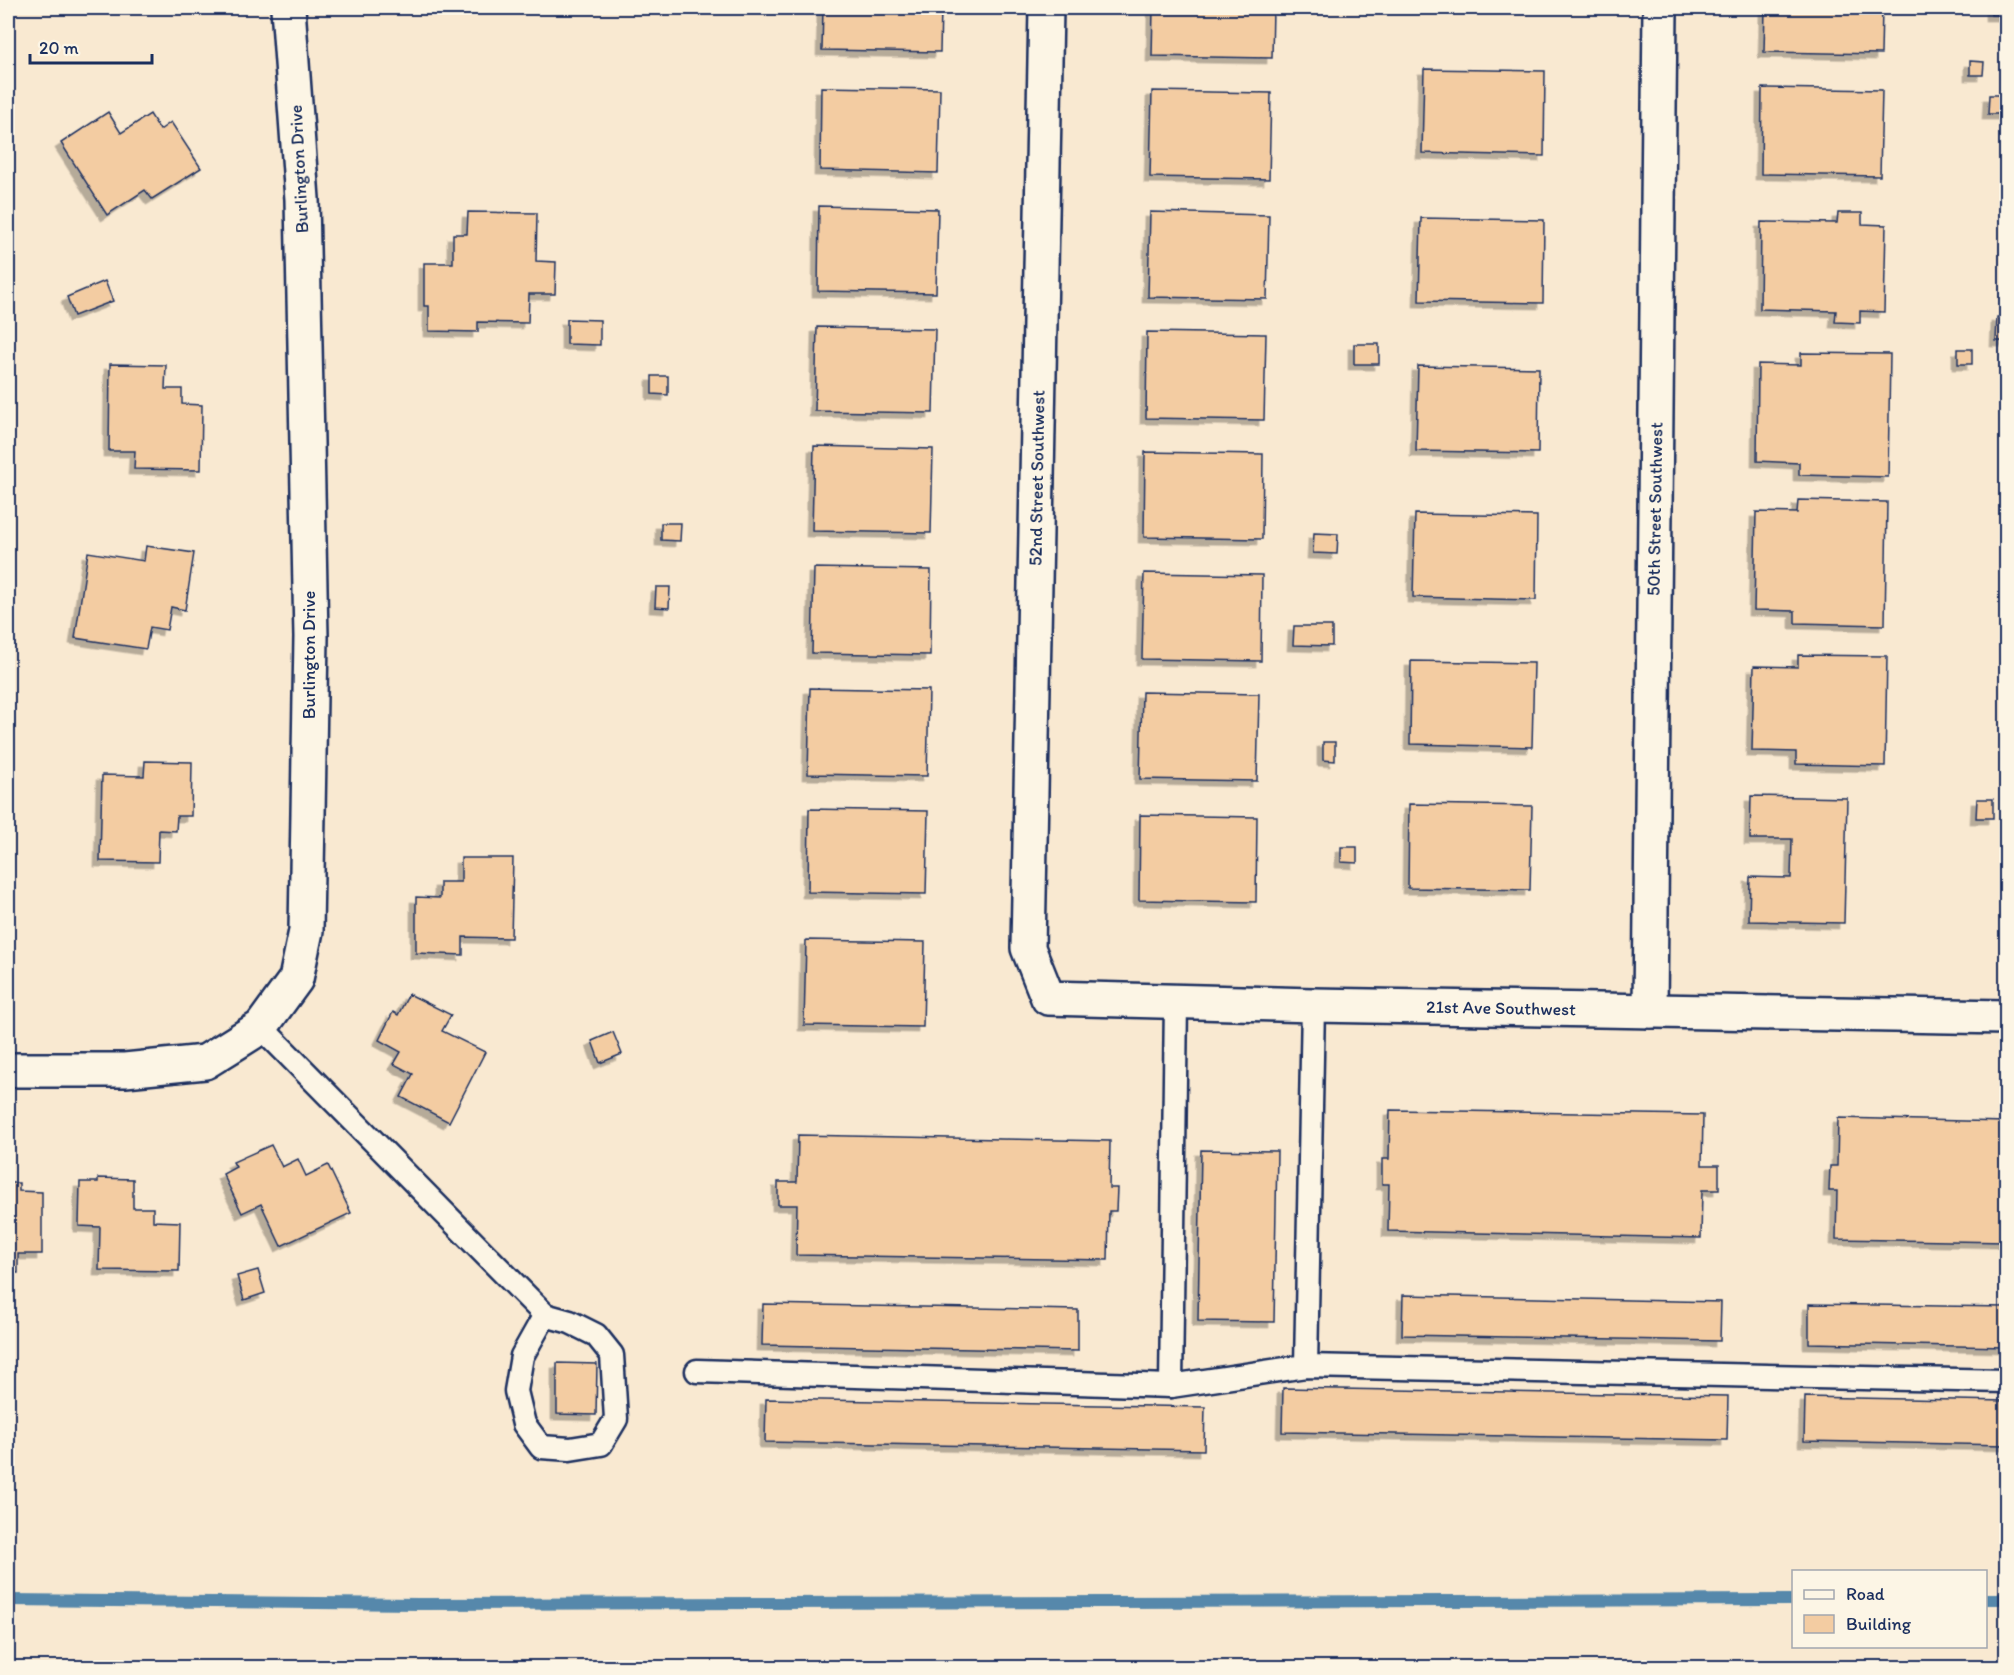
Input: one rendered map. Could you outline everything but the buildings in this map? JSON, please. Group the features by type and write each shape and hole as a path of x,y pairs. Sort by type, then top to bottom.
{"street":[{"name":"Burlington Drive","path":"8,1070 125,1070 205,1062 261,1027 296,980 306,931 310,614 302,199 288,8"},
{"name":"52nd Street Southwest","path":"1028,948 1046,8"},
{"name":"50th Street Southwest","path":"1650,1011 1660,8"},
{"name":"21st Ave Southwest","path":"1028,948 1048,998 2007,1017"}],"lane":[{"path":"1171,1386 1176,1001"},
{"path":"1306,1366 1313,1005"},
{"path":"261,1027 545,1315 570,1322 596,1335 612,1355 616,1419 601,1444 570,1449 541,1447 524,1424 516,1391 522,1356 545,1315"},
{"path":"697,1371 1171,1386 1306,1366 2007,1381"}],"waterway":[{"path":"1987,1599 2006,1599"},
{"path":"8,1600 419,1604 1792,1600"}]}
